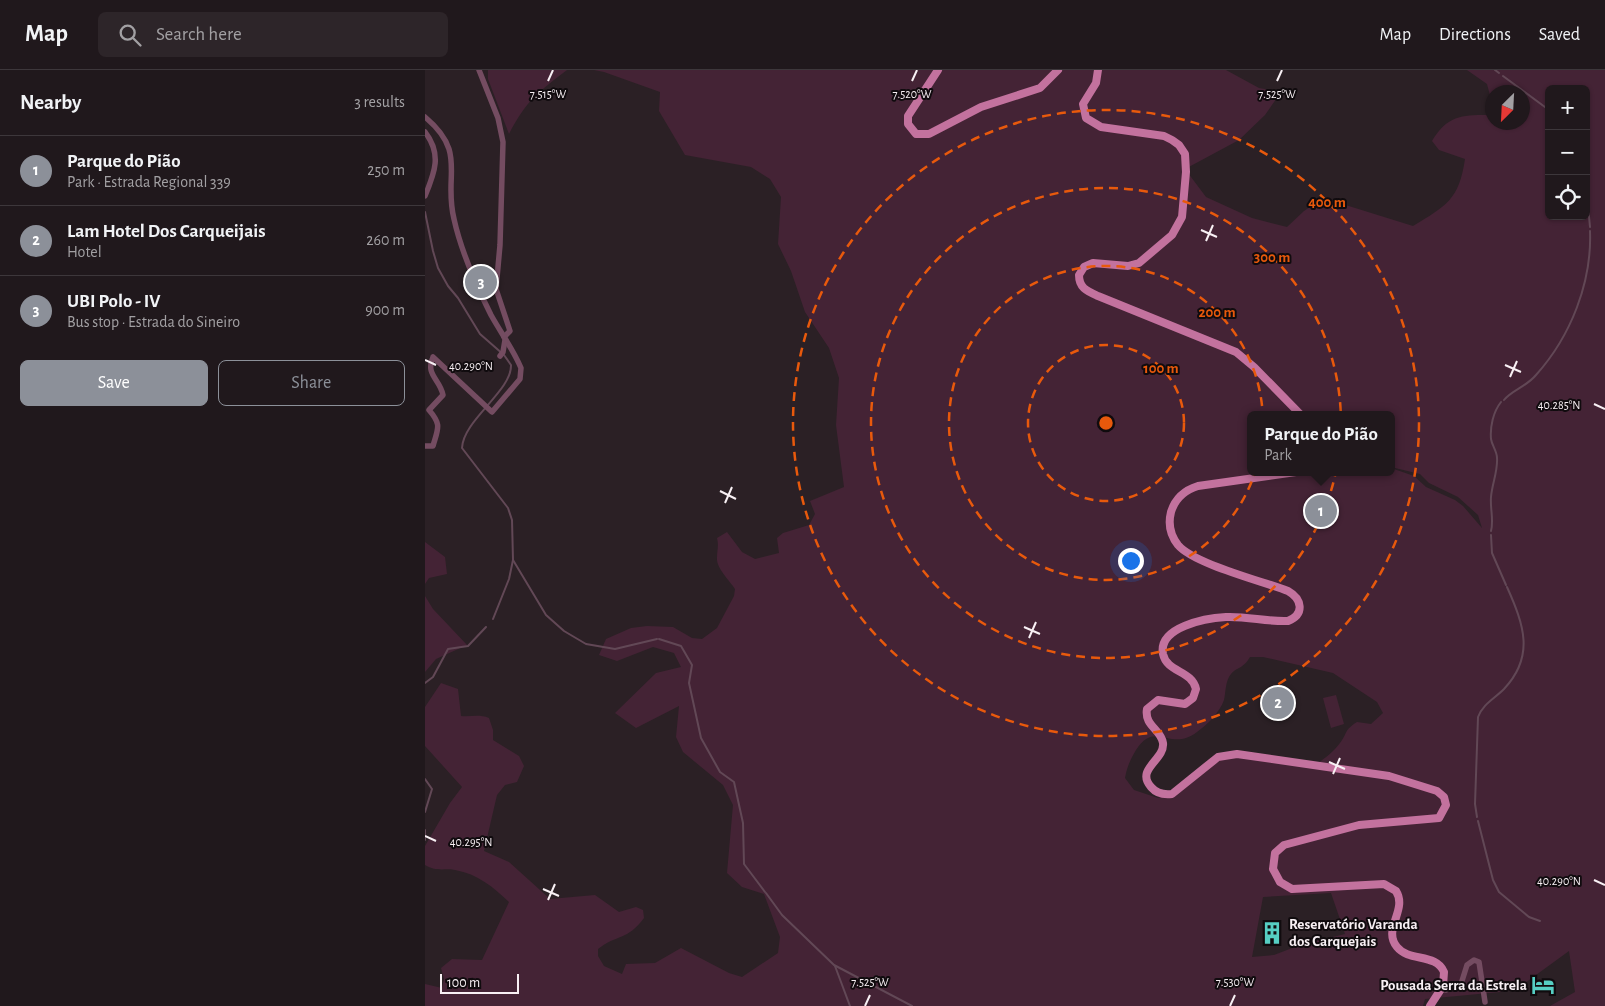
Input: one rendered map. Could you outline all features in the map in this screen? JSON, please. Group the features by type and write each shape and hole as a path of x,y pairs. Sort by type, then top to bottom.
{"main road":[{"path":"937,70 908,116 910,128 917,134 929,134 981,107 1040,88 1058,70"},
{"path":"1098,70 1096,83 1083,104 1086,118 1101,127 1164,136 1179,145 1186,161 1183,210 1176,230 1143,260 1128,266 1093,263 1081,270 1080,284 1084,289 1098,296 1236,352 1254,367 1297,411"},
{"path":"1268,476 1198,486 1185,492 1174,505 1170,516 1171,531 1183,549 1213,564 1288,591 1298,598 1301,608 1297,615 1288,621 1219,618 1197,623 1169,634 1163,644 1164,658 1168,665 1191,677 1196,689 1193,698 1185,704 1161,700 1149,706 1147,720 1162,739 1163,745 1161,753 1148,768 1147,780 1152,788 1159,793 1173,794 1218,757 1237,754 1389,776 1437,791 1444,797 1446,805 1439,818 1371,823 1290,842 1275,853 1272,865 1274,873 1280,882 1292,889 1375,884 1384,884 1393,888 1400,900 1392,930 1396,945 1403,952 1441,966 1445,975 1440,989 1430,1006"}],"street":[{"path":"479,70 498,118 503,142 500,245 495,284 498,300 510,331 505,338 501,354"},
{"path":"425,118 436,127 448,145 453,157 453,218 476,283 521,368 520,379 492,412 433,357 428,368 430,376 442,390 443,395 429,410 438,420 438,425 433,446 425,446"},
{"path":"425,132 436,152 437,163 425,196"},
{"path":"1440,989 1446,990 1461,984 1467,966 1473,960 1479,962 1485,1002"}],"shaded area":[{"path":"488,70 567,70 527,105 509,134 488,79"},
{"path":"594,70 1226,70 1259,88 1281,92 1265,115 1239,140 1185,169 1206,197 1252,218 1287,227 1304,211 1323,198 1413,226 1442,207 1455,193 1459,184 1465,159 1439,150 1432,141 1444,126 1457,118 1485,115 1485,130 1530,130 1530,85 1487,85 1467,70 1605,70 1605,1006 1550,1006 1575,992 1569,951 1525,983 1500,992 1425,999 1423,1006 425,1006 425,984 442,988 444,979 441,968 452,959 482,960 509,902 491,886 478,878 455,870 436,869 425,865 425,846 450,803 462,787 425,746 425,707 441,683 458,689 461,716 489,718 493,730 493,740 519,756 524,766 517,782 505,785 497,795 484,851 509,862 550,899 595,895 619,912 636,907 643,910 644,918 638,925 627,934 598,949 598,956 604,966 622,974 626,964 655,963 681,948 729,973 742,977 778,953 780,937 764,894 742,887 727,873 733,805 723,785 683,752 676,737 679,706 636,728 615,713 656,673 681,667 674,653 653,647 617,661 599,655 606,639 631,628 647,626 673,627 692,638 702,639 717,628 734,596 735,589 717,562 717,538 727,532 742,552 755,559 779,553 777,538 783,533 809,525 815,514 810,501 844,487 836,425 839,378 829,348 805,312 791,271 778,244 781,197 770,179 751,167 685,155 659,111 660,92","holes":["1250,657 1263,657 1333,673 1377,702 1383,713 1371,724 1357,722 1353,725 1334,750 1313,767 1231,753 1215,758 1165,795 1158,798 1134,790 1125,778 1132,757 1143,741 1157,736 1171,739 1187,738 1197,732 1213,718 1222,705 1227,683 1233,672","1331,893 1345,934 1300,945 1274,955 1252,957 1263,897"]},
{"path":"425,542 445,557 447,574 429,578 425,584"},
{"path":"425,596 433,609 467,645 436,659 425,672"},
{"path":"1336,695 1344,724 1331,728 1323,698"}],"waterway":[{"path":"1495,70 1499,73"},
{"path":"1503,76 1545,107"},
{"path":"425,212 438,268 448,286 458,298 480,334 504,355 511,365 504,385 470,427 464,437 462,448 508,508 512,520 513,560 546,615 564,631 586,644 615,649 657,639"},
{"path":"1589,220 1590,227"},
{"path":"1504,400 1536,375 1548,360 1569,326 1583,289 1590,250 1590,231"},
{"path":"1491,531 1491,497 1497,463 1491,439 1491,430 1494,415 1501,402"},
{"path":"1491,535 1492,553 1506,585"},
{"path":"493,619 509,579 513,560"},
{"path":"1477,817 1475,804 1478,717 1486,705 1514,677 1523,652 1522,627 1507,587"},
{"path":"425,683 433,677 448,649 468,646 486,627"},
{"path":"659,639 681,646 692,665 689,683 701,738 720,772 734,782 743,823 744,864 765,892"},
{"path":"425,779 432,789 425,812"},
{"path":"1478,821 1493,880 1499,892 1529,917 1540,921"},
{"path":"425,830 425,840"},
{"path":"766,893 782,915 834,965 912,1006"},
{"path":"835,966 850,1006"}],"place":[{"name":"UBI Polo - IV","path":"481,282"},
{"name":"Parque do Pião","path":"1321,511"},
{"name":"Lam Hotel Dos Carqueijais","path":"1278,703"},
{"name":"Reservatório Varanda dos Carquejais","path":"1272,933"},
{"name":"Pousada Serra da Estrela","path":"1543,985"}]}
